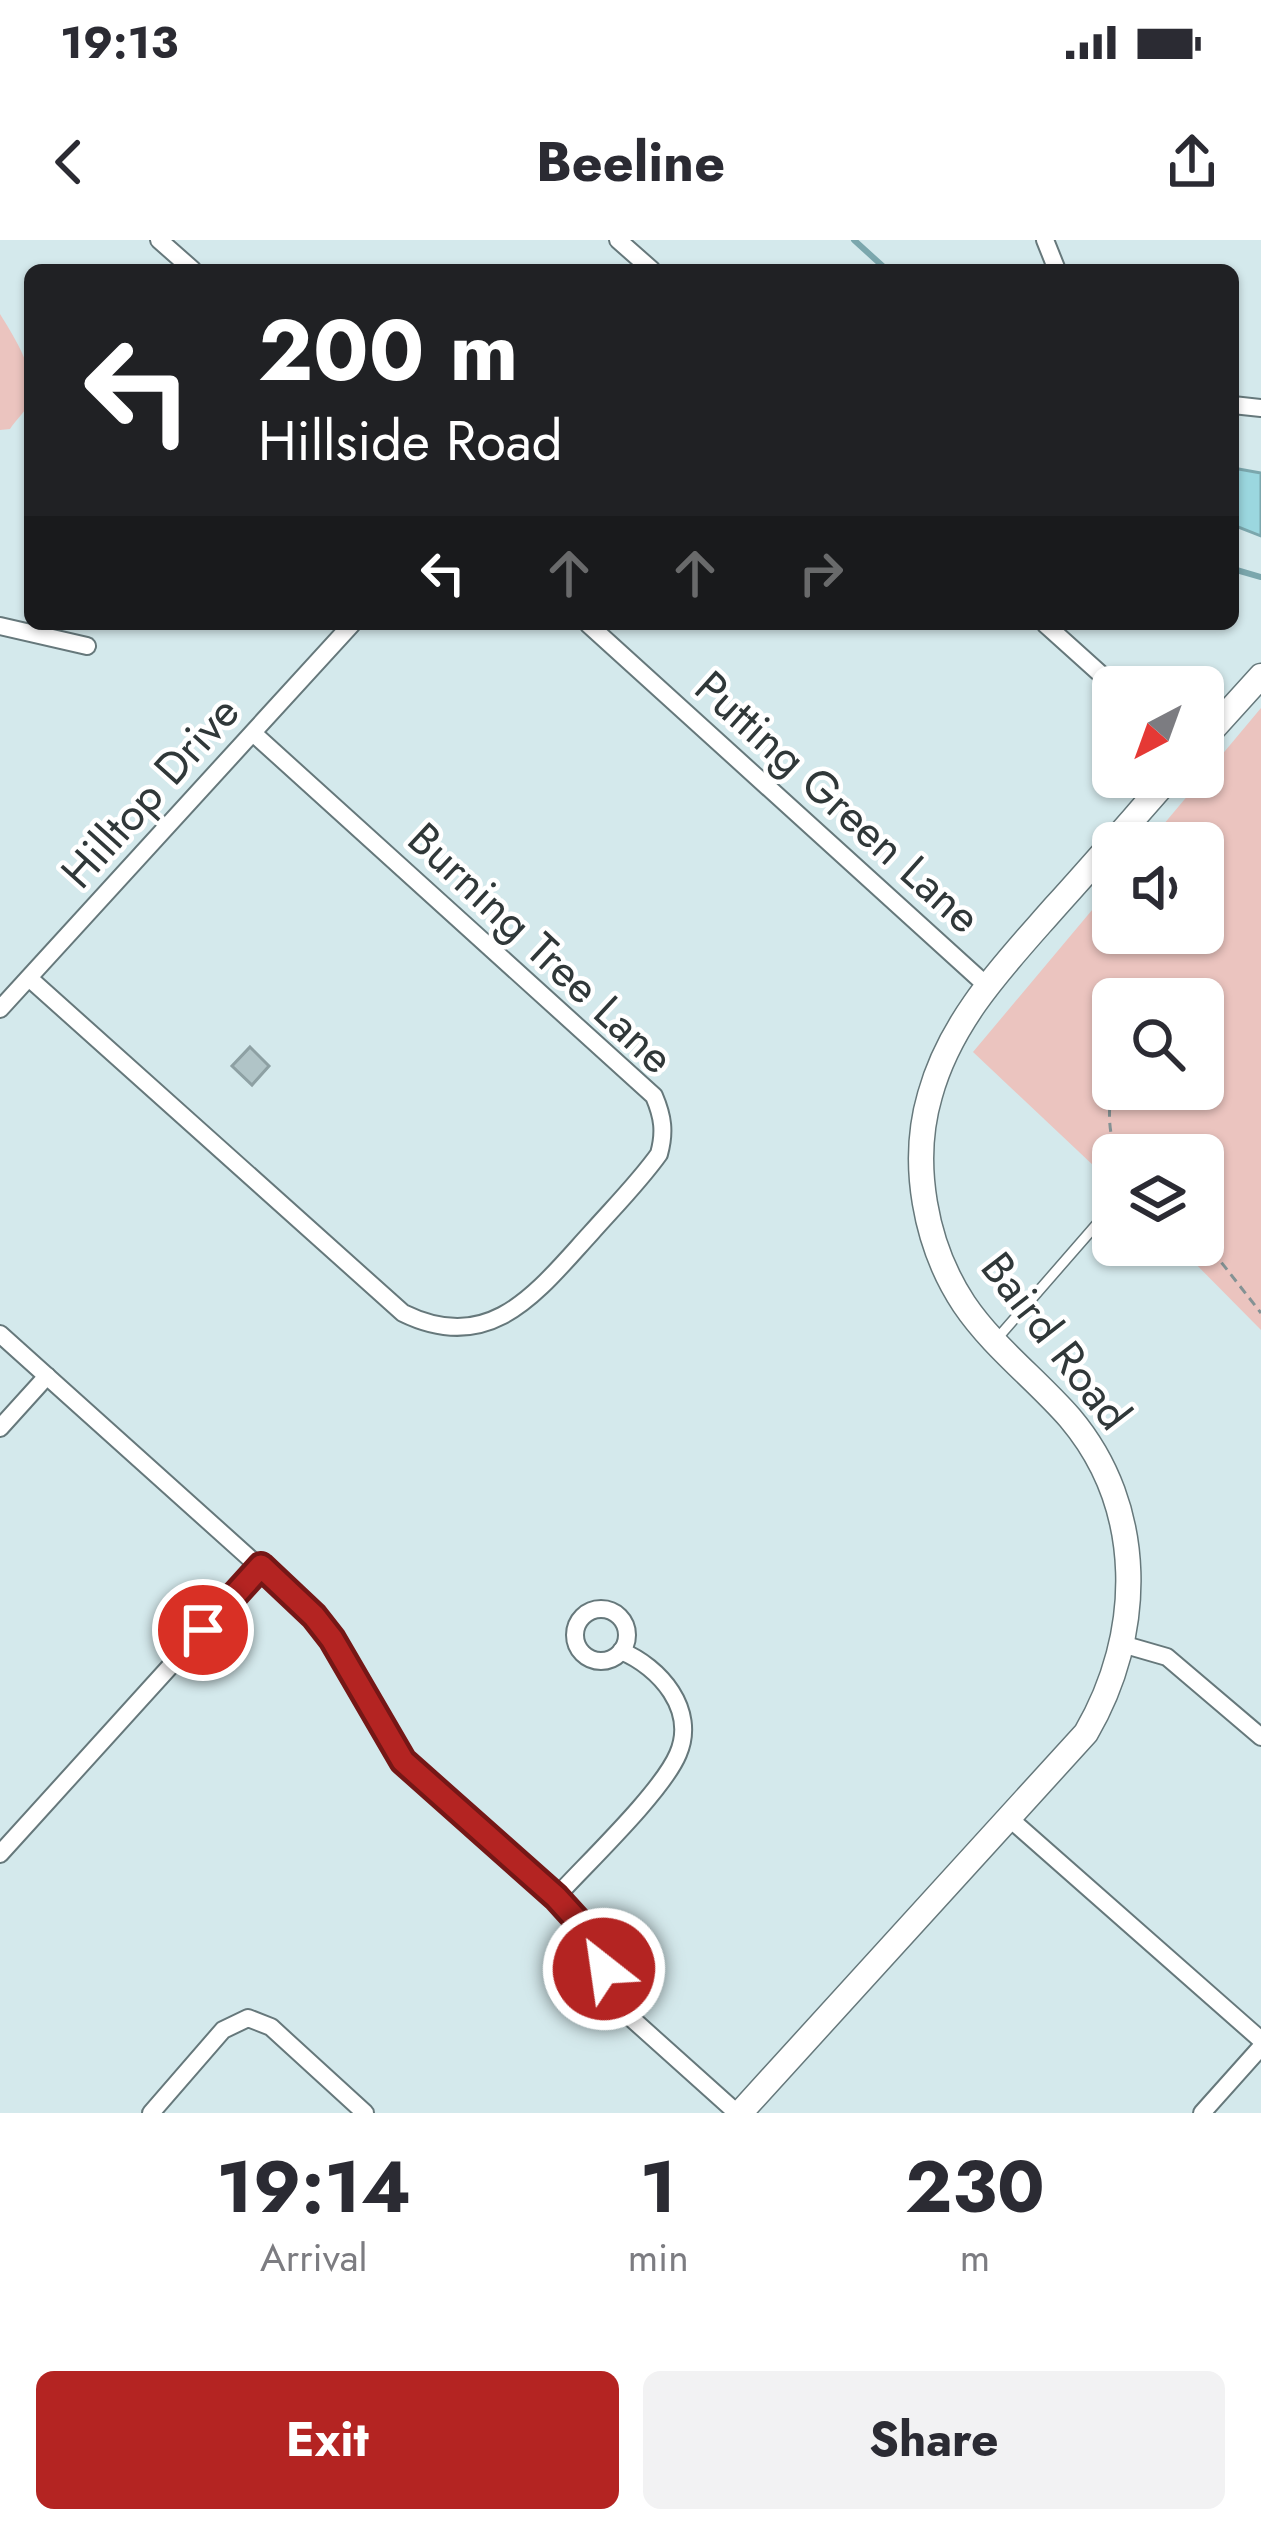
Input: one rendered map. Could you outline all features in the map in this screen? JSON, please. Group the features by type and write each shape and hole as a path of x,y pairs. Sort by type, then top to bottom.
{"street":[{"path":"159,240 186,264"},
{"path":"619,240 645,264"},
{"path":"0,626 88,646"},
{"name":"Hilltop Drive","path":"0,1009 347,630"},
{"name":"Putting Green Lane","path":"595,630 986,986"},
{"path":"1053,630 1092,666"},
{"path":"1224,717 1261,676"},
{"name":"Burning Tree Lane","path":"29,978 403,1313 424,1323 471,1328 496,1320 538,1292 659,1154 663,1117 654,1096 253,733"},
{"name":"Baird Road","path":"739,2113 1086,1733 1108,1695 1122,1644 1129,1556 1117,1494 1074,1423 964,1305 944,1269 931,1228 922,1162 923,1126 930,1093 953,1037 986,986 1152,798"},
{"path":"0,1334 314,1616 403,1761 556,1897 591,1943 630,2017 739,2113"},
{"path":"0,1428 47,1376"},
{"path":"0,1854 261,1566"},
{"path":"1122,1644 1167,1657 1261,1737"},
{"path":"556,1897 668,1773 683,1740 679,1706 668,1687 638,1658 621,1651"},
{"path":"1009,1817 1261,2043 1202,2113"},
{"path":"151,2113 223,2030 248,2018 271,2027 365,2113"}],"lane":[{"path":"995,1341 1092,1230"}],"path":[{"path":"1224,1265 1261,1312"}],"shaded area":[{"path":"0,314 24,358 24,411 10,429 0,430"},
{"path":"1261,708 1261,1330 1198,1266 1224,1266 1224,1134 1092,1134 1092,1164 973,1052 1092,910 1092,954 1224,954 1224,822 1166,822 1186,798 1224,798 1224,752"}],"water":[{"path":"1239,469 1261,473 1261,536 1239,527"}],"building":[{"path":"250,1047 269,1066 252,1085 232,1066"}],"waterway":[{"path":"854,240 880,264"},
{"path":"1239,571 1261,577"}],"route":[{"path":"203,1630 261,1566 332,1639 403,1761 556,1897 576,1919 604,1969"}]}
